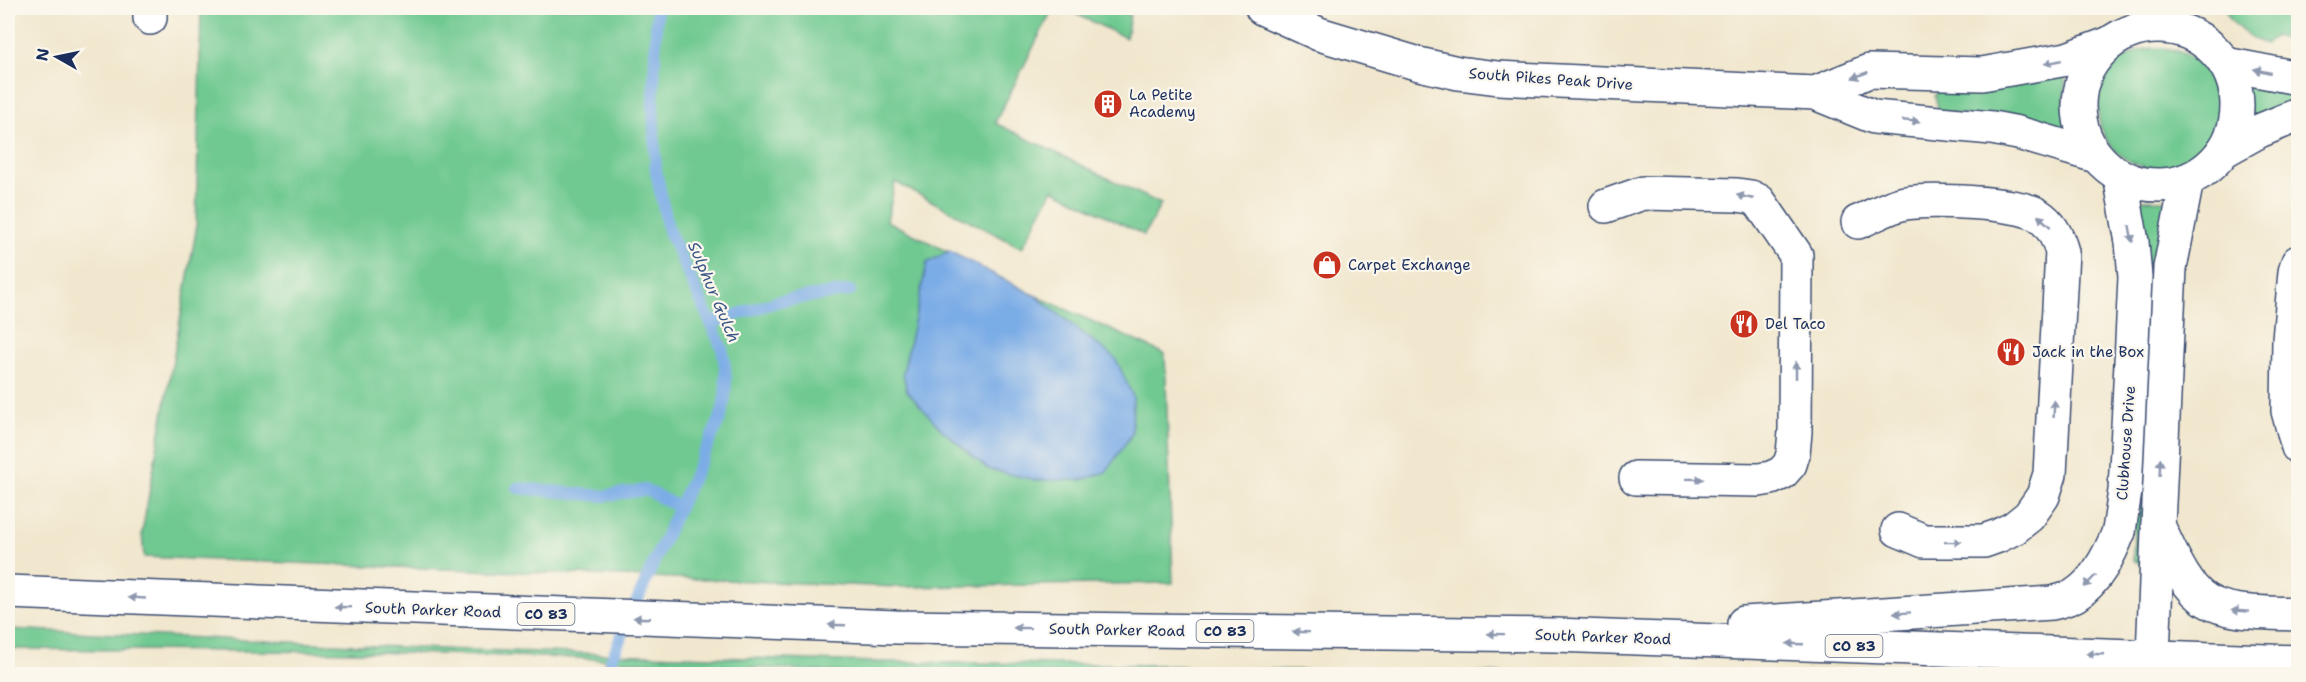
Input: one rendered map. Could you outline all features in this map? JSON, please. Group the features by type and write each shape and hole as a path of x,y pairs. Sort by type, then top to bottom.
{"main road":[{"name":"South Pikes Peak Drive","path":"1262,8 1319,34 1458,73 1498,78 1815,93 1874,117 1992,128 2108,166"},
{"path":"2223,151 2234,131 2237,108 2235,85 2225,64 2207,44 2189,33 2169,27 2147,27 2126,33 2109,44 2089,68 2082,82 2079,97 2082,128 2108,166 2136,183 2171,185 2187,180 2201,173 2223,151 2259,131 2298,115"},
{"name":"South Pikes Peak Drive","path":"1815,93 1869,71 1982,74 2067,59 2109,44"},
{"path":"2225,64 2298,78"},
{"name":"Clubhouse Drive","path":"1555,635 2052,603 2075,595 2094,577 2109,556 2119,531 2125,491 2135,277 2132,242 2108,166"},
{"path":"2150,665 2170,268 2187,180"},
{"path":"1606,206 1643,193 1720,194 1751,197 1759,201 1796,255 1795,432 1790,464 1782,473 1759,480 1636,478"},
{"path":"1858,222 1903,203 1931,201 2008,206 2031,211 2045,220 2058,235 2062,252 2050,474 2043,496 2029,516 2014,528 1984,541 1924,541 1898,530"},
{"path":"2298,262 2295,272 2289,340 2288,411 2298,447"},
{"path":"2158,525 2187,583 2208,604 2231,611 2298,614"},
{"name":"South Parker Road","path":"8,592 896,627 1555,635 2150,665 2298,662"}],"green space":[{"path":"201,8 1053,8 995,123 1161,204 1144,235 1053,189 1022,248 895,182 887,221 1034,295 1165,354 1173,583 898,587 144,557 142,533 196,231"},
{"path":"1063,8 1116,8 1130,15 1126,38"},
{"path":"2224,8 2298,8 2298,63 2283,38 2275,36 2266,44 2253,38 2236,25"},
{"path":"2158,48 2181,53 2200,66 2213,85 2218,108 2213,131 2200,150 2181,163 2158,168 2135,163 2116,150 2103,131 2098,108 2103,85 2116,66 2135,53"},
{"path":"2065,76 2065,129 2062,132 1939,111 1935,96 1939,89"},
{"path":"2246,85 2298,91 2298,101 2251,117 2247,114"},
{"path":"2141,200 2163,200 2167,203 2142,565 2133,560 2146,270 2139,204"},
{"path":"8,629 440,649 878,662 1157,665 1232,669 1549,674 866,674 578,658 372,652 8,649"}],"water":[{"path":"949,251 1034,295 1116,359 1133,397 1132,434 1106,472 1081,480 1035,480 988,469 941,429 907,391 903,373 927,263"}],"waterway":[{"name":"Sulphur Gulch","path":"605,674 720,419 725,393 726,375 722,348 668,229 656,171 653,105 657,8"},
{"path":"711,323 779,301 850,291"},
{"path":"518,488 603,496 646,490 679,507"}],"place":[{"name":"La Petite Academy","path":"1108,104"},
{"name":"Carpet Exchange","path":"1327,265"},
{"name":"Del Taco","path":"1744,324"},
{"name":"Jack in the Box","path":"2011,352"}]}
